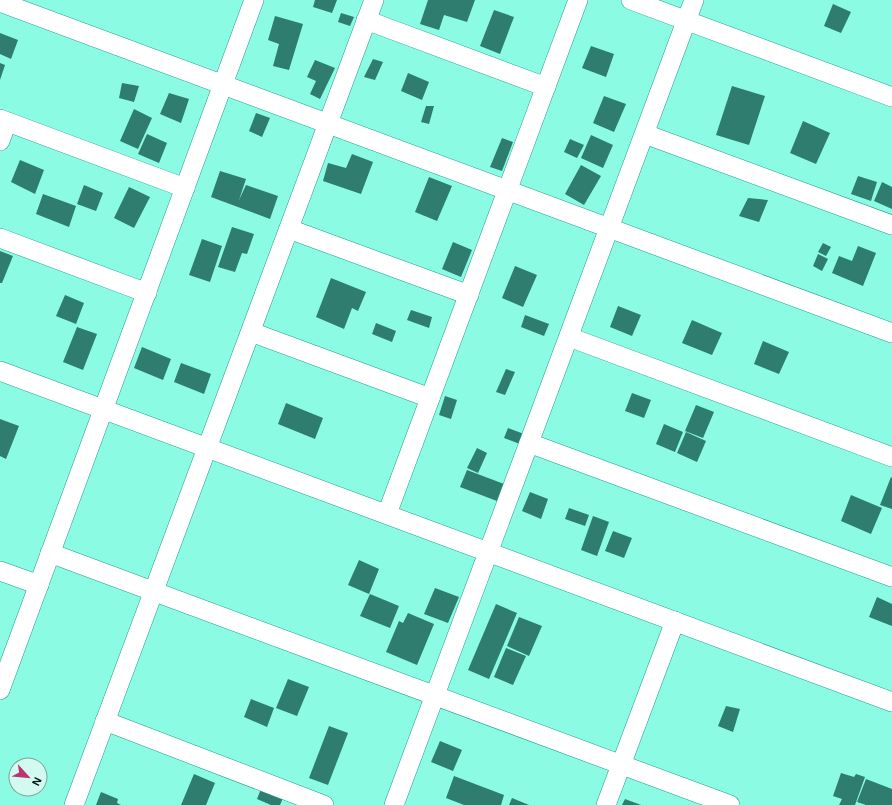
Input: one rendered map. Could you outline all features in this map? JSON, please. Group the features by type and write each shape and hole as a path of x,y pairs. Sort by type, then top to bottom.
{"street":[{"path":"0,690 254,0"},
{"path":"74,805 374,0"},
{"path":"387,514 578,0"},
{"path":"631,0 892,97"},
{"path":"394,805 694,0"},
{"path":"0,2 892,333"},
{"path":"366,20 546,87"},
{"path":"0,141 4,121 185,188"},
{"path":"645,134 892,226"},
{"path":"289,229 469,295"},
{"path":"0,238 146,293"},
{"path":"251,332 430,398"},
{"path":"569,337 892,457"},
{"path":"0,371 892,702"},
{"path":"529,443 892,577"},
{"path":"50,553 730,805"},
{"path":"0,571 39,585"},
{"path":"606,805 674,621"},
{"path":"105,721 324,805"}],"building":[{"path":"315,0 337,0 332,13 313,7"},
{"path":"428,0 475,0 467,22 444,15 439,30 420,24"},
{"path":"833,4 851,12 841,33 824,26"},
{"path":"494,10 514,17 500,54 480,46"},
{"path":"341,13 354,17 350,26 338,22"},
{"path":"275,16 303,24 289,70 273,66 279,44 268,40"},
{"path":"0,33 18,40 11,59 0,54"},
{"path":"591,46 614,54 606,77 582,68"},
{"path":"373,59 383,62 375,80 364,77"},
{"path":"315,60 335,68 320,99 310,94 316,81 307,77"},
{"path":"0,63 5,65 0,80"},
{"path":"408,73 429,82 422,100 401,91"},
{"path":"122,83 139,86 134,102 119,98"},
{"path":"732,86 765,96 749,145 716,135"},
{"path":"169,93 189,99 181,123 160,114"},
{"path":"604,96 626,104 614,132 593,123"},
{"path":"426,106 434,106 429,124 421,122"},
{"path":"134,109 152,118 138,149 120,141"},
{"path":"256,113 270,118 262,137 249,131"},
{"path":"803,121 830,133 816,164 790,153"},
{"path":"147,134 167,143 159,163 138,154"},
{"path":"591,135 613,145 603,168 581,158"},
{"path":"502,138 513,142 502,171 490,167"},
{"path":"570,139 584,145 577,158 564,152"},
{"path":"352,154 373,162 361,194 323,181 328,163 346,168"},
{"path":"20,160 44,170 35,194 11,182"},
{"path":"581,165 601,176 584,205 565,194"},
{"path":"220,171 246,179 239,200 246,185 278,196 270,219 211,197"},
{"path":"858,176 877,182 871,201 851,194"},
{"path":"429,177 452,186 437,221 415,212"},
{"path":"882,182 892,187 892,209 874,201"},
{"path":"84,185 103,193 96,211 77,204"},
{"path":"129,187 150,197 134,228 114,218"},
{"path":"43,194 76,206 69,227 36,214"},
{"path":"748,198 768,200 759,222 739,216"},
{"path":"232,227 254,234 247,254 242,253 235,272 218,267"},
{"path":"202,239 222,246 210,282 189,275"},
{"path":"453,242 472,250 461,277 442,269"},
{"path":"823,243 831,247 826,256 818,252"},
{"path":"858,246 876,253 863,286 832,273 839,256 852,261"},
{"path":"0,251 13,256 2,283 0,283"},
{"path":"818,254 828,259 822,271 813,266"},
{"path":"515,266 537,275 523,307 502,298"},
{"path":"331,278 366,292 358,311 352,308 344,329 316,317"},
{"path":"65,295 84,303 76,324 56,316"},
{"path":"618,306 641,315 632,336 610,327"},
{"path":"411,310 432,317 429,328 407,320"},
{"path":"525,315 549,324 544,336 521,327"},
{"path":"692,320 722,333 712,355 682,343"},
{"path":"376,323 396,331 392,342 372,334"},
{"path":"77,327 97,334 83,370 63,362"},
{"path":"763,341 789,352 779,374 754,364"},
{"path":"142,347 171,359 163,380 134,368"},
{"path":"181,363 211,374 204,394 174,382"},
{"path":"506,369 515,372 505,395 496,392"},
{"path":"632,393 651,400 644,418 625,411"},
{"path":"445,396 457,400 451,419 439,415"},
{"path":"286,403 323,418 315,439 278,424"},
{"path":"696,405 714,412 703,438 685,431"},
{"path":"0,419 19,426 6,459 0,456"},
{"path":"664,424 683,432 675,452 656,444"},
{"path":"508,428 524,434 520,444 504,438"},
{"path":"686,432 706,441 697,462 677,453"},
{"path":"477,448 487,453 478,473 467,468"},
{"path":"467,470 504,484 497,501 460,487"},
{"path":"891,477 892,478 892,509 880,505"},
{"path":"530,492 548,499 541,519 522,511"},
{"path":"851,495 882,508 871,534 841,521"},
{"path":"569,508 589,515 585,526 565,519"},
{"path":"593,516 609,522 597,556 581,550"},
{"path":"613,531 632,538 624,558 605,551"},
{"path":"359,560 379,569 369,594 348,585"},
{"path":"435,588 459,597 448,623 424,614"},
{"path":"370,594 399,606 390,628 360,616"},
{"path":"877,597 892,604 892,626 869,617"},
{"path":"496,604 517,613 489,679 468,670"},
{"path":"408,613 434,624 417,665 386,652 399,621 403,623"},
{"path":"519,617 542,626 529,656 507,646"},
{"path":"506,648 526,656 513,685 494,677"},
{"path":"288,679 309,687 297,716 276,708"},
{"path":"251,699 274,708 267,727 244,717"},
{"path":"726,706 740,709 733,732 718,726"},
{"path":"329,726 348,733 328,785 309,778"},
{"path":"440,741 462,750 453,771 431,762"},
{"path":"841,773 854,777 856,774 865,777 855,805 839,805 842,799 833,796"},
{"path":"194,774 215,783 206,805 181,805"},
{"path":"454,776 504,795 501,805 464,805 446,798"},
{"path":"866,779 892,789 892,805 866,805 857,802"},
{"path":"261,789 283,798 280,805 271,805 257,799"},
{"path":"101,792 118,799 117,803 121,805 96,805"},
{"path":"512,798 529,805 509,805"},
{"path":"625,799 641,805 622,805"}]}
